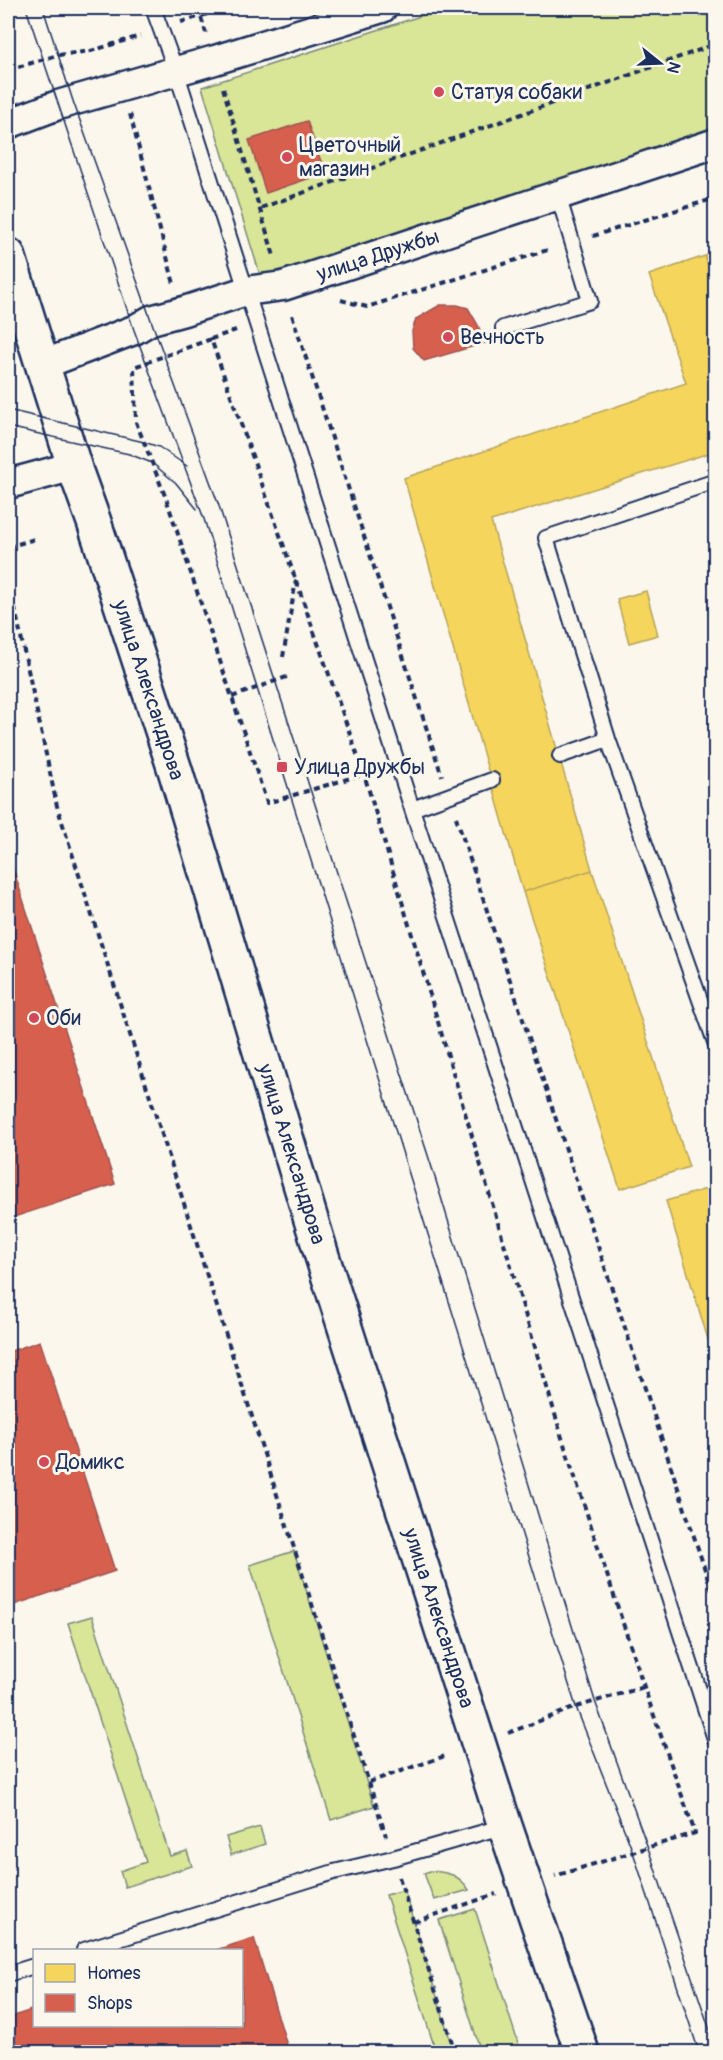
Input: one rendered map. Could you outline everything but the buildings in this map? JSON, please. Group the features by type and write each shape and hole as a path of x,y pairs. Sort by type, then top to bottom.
{"main road":[{"name":"улица Александрова","path":"8,255 74,466 175,770 322,1256 505,1826 582,2052"}],"street":[{"path":"8,124 58,105 382,8"},
{"name":"улица Дружбы","path":"42,365 134,330 151,320 246,291 283,286 716,143"},
{"path":"8,484 74,466"}],"lane":[{"path":"153,8 176,71 412,809 716,1742"},
{"path":"503,328 590,301 558,195"},
{"path":"716,481 546,538 608,739 716,1045"},
{"path":"560,756 608,739"},
{"path":"412,809 492,780"},
{"path":"87,1949 334,1872 393,1858 505,1826"},
{"path":"8,1974 33,1966"}],"path":[{"path":"8,70 58,55 91,51 229,8"},
{"path":"261,208 716,44"},
{"path":"123,87 170,273 184,311"},
{"path":"572,242 716,198"},
{"path":"211,339 134,367 136,422 167,501 267,803 364,774"},
{"path":"8,547 38,538"},
{"path":"8,576 57,806 455,2052"},
{"path":"283,657 296,580"},
{"path":"232,697 289,676"},
{"path":"716,746 716,754"}],"green space":[{"path":"445,8 715,8 715,127 261,278 202,87"},
{"path":"294,1551 374,1806 331,1820 250,1565"},
{"path":"92,1616 170,1856 187,1851 192,1866 125,1887 120,1871 146,1862 68,1623"},
{"path":"260,1827 265,1844 231,1855 226,1837"},
{"path":"430,1871 453,1875 469,1890 434,1900 424,1873"},
{"path":"404,1890 454,2052 436,2052 386,1895"},
{"path":"475,1909 521,2052 481,2052 439,1920"}],"tram line":[{"path":"26,8 134,330 204,519 576,1707 633,1852 699,2052"},
{"path":"43,8 73,101 219,506 433,1171 595,1701 716,2048"},
{"path":"8,410 144,442 159,447 187,466"},
{"path":"8,427 129,454 152,463 176,483 197,509"}],"place":[{"name":"Статуя собаки","path":"439,92"},
{"name":"Цветочный магазин","path":"287,157"},
{"name":"Вечность","path":"448,337"},
{"name":"Улица Дружбы","path":"282,767"},
{"name":"Оби","path":"34,1018"},
{"name":"Домикс","path":"44,1462"}]}
